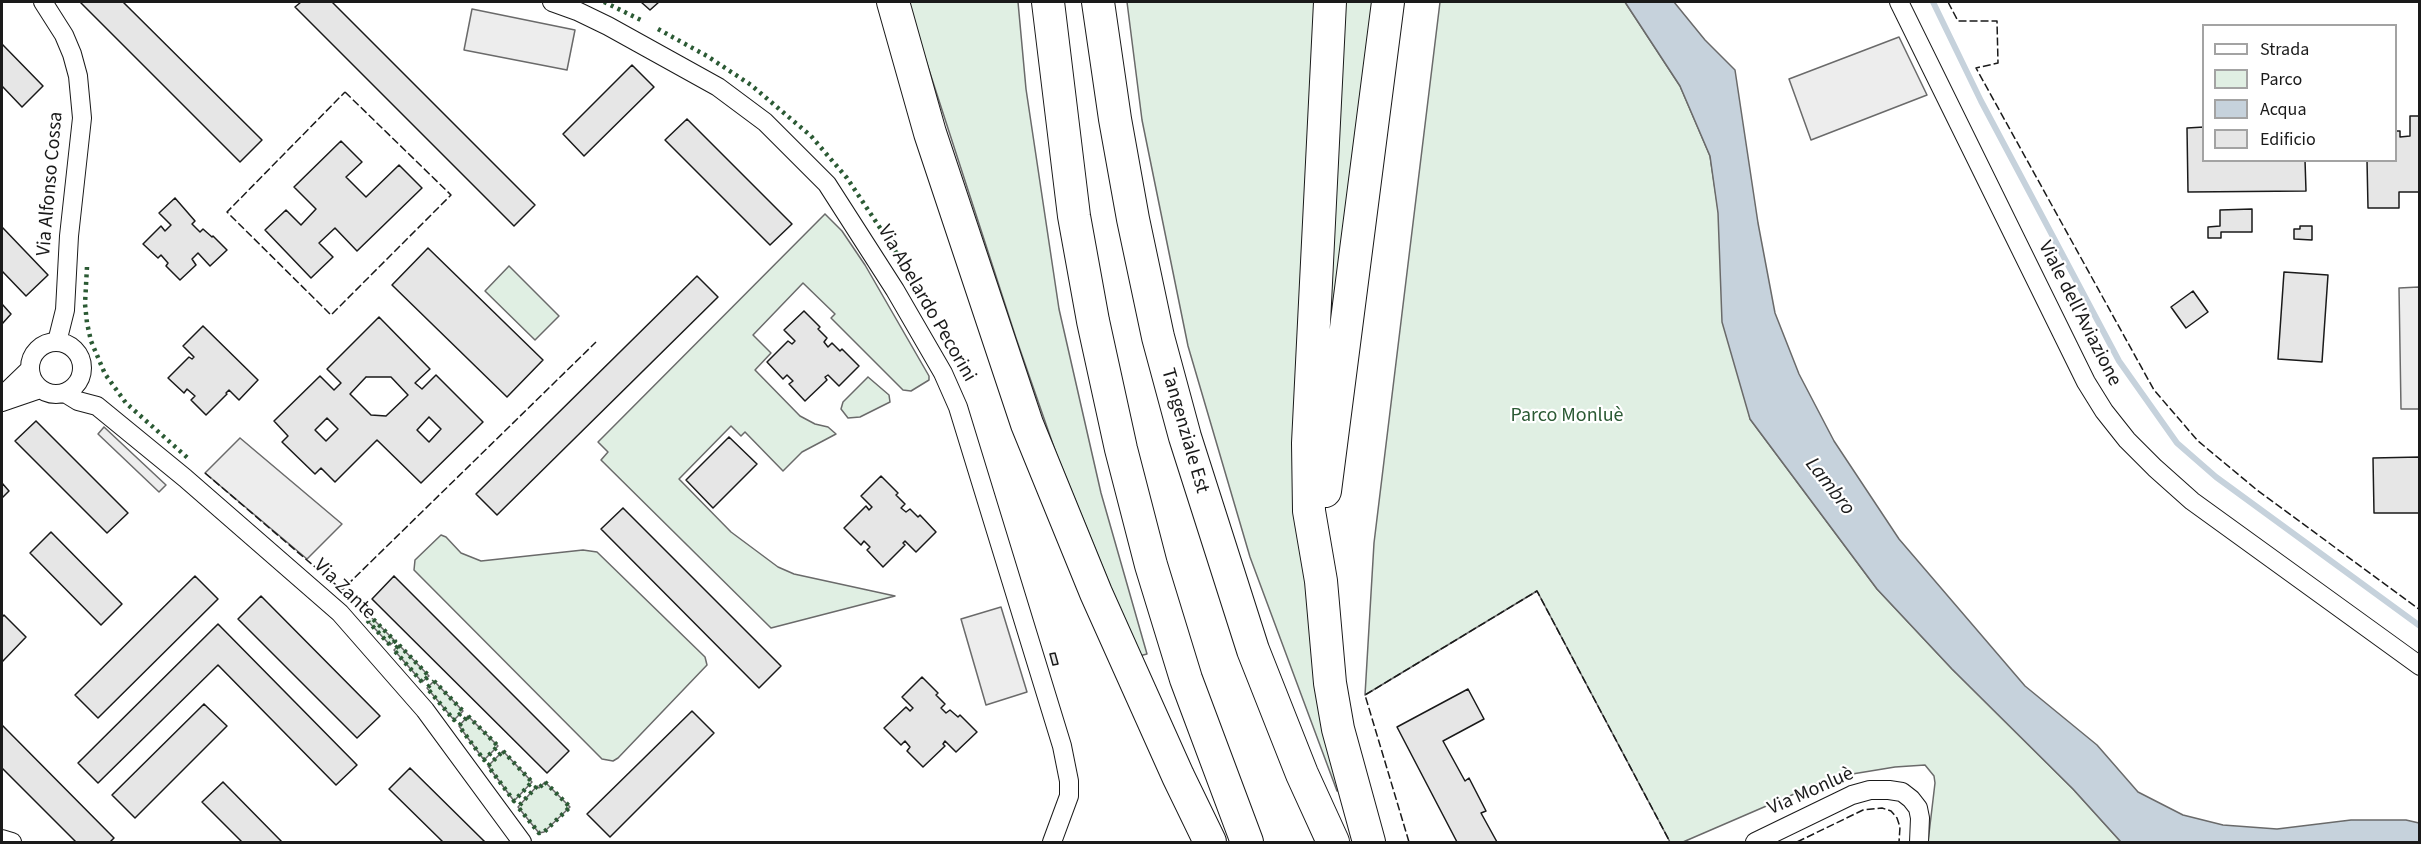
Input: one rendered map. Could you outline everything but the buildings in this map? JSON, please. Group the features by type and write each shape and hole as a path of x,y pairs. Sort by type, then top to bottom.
{"highway":[{"path":"875,2 930,133"},
{"path":"893,2 930,133 1028,424 1096,593 1210,843"},
{"path":"1048,2 1074,216 1121,449 1151,565 1186,680 1247,843"},
{"name":"Tangenziale Est","path":"1098,2 1133,219 1158,337 1185,437 1253,650 1302,774 1333,843"},
{"path":"1330,2 1308,443 1309,512 1321,581 1330,683 1338,729 1369,843"},
{"path":"1321,581 1324,505 1330,443 1389,2"}],"street":[{"name":"Via Alfonso Cossa","path":"43,2 64,35 72,54 78,76 82,118 69,236 65,310 57,342"},
{"name":"Via Abelardo Pecorini","path":"552,2 578,11 608,26 718,87 765,122 827,184 895,290 943,373 958,407 1062,746 1069,781 1069,796 1052,843"},
{"name":"Viale dell'Aviazione","path":"1899,2 2086,382 2104,411 2148,461 2192,501 2420,666"},
{"path":"57,342 74,349 83,366 78,382 64,393 51,394 40,389 33,381 30,369 31,360 38,350 48,343 57,342"},
{"name":"Via Zante","path":"83,366 97,405 340,613 424,710 522,843"},
{"path":"2,396 30,369"},
{"path":"2,402 40,389"},
{"name":"Via Zante","path":"64,393 78,401 97,405"},
{"name":"Via Monluè","path":"1755,843 1852,795 1870,790 1889,789 1902,792 1918,808 1919,843"},
{"path":"2,839 12,843"}],"green space":[{"path":"907,2 1018,2 1026,89 1059,309 1101,493 1147,654 1139,656 1056,453 1016,338"},
{"path":"1127,2 1323,2 1301,457 1343,791 1337,791 1250,557 1188,346 1142,120"},
{"path":"1341,2 1382,2 1334,369 1327,337"},
{"name":"Parco Monluè","path":"1440,2 1625,2 1680,86 1710,156 1750,419 1877,589 1952,669 2073,789 2121,842 1928,842 1935,783 1934,776 1925,765 1895,767 1840,776 1683,842 1670,842 1537,591 1365,695 1374,543"},
{"path":"825,214 842,231 865,265 929,376 929,380 911,391 903,390 831,318 835,314 803,283 753,335 771,353 755,370 800,416 815,424 828,427 836,434 802,452 783,471 745,432 741,436 731,426 679,479 731,532 778,567 794,574 895,596 771,628 601,460 608,452 598,442"},
{"path":"509,266 559,316 535,340 485,291"},
{"path":"868,377 889,395 890,402 860,417 848,418 841,409 843,402"},
{"path":"441,535 446,537 461,553 481,561 583,550 597,552 705,657 707,665 618,758 613,761 602,759 414,570 415,560"},
{"path":"368,614 395,641 390,645 365,618"},
{"path":"399,645 429,676 422,682 394,650"},
{"path":"434,681 463,711 454,720 427,688"},
{"path":"468,716 498,746 484,760 459,726"},
{"path":"503,751 532,782 514,801 488,766"},
{"path":"545,782 570,807 544,832 539,833 518,807 537,786 539,788"}],"shaded area":[{"path":"472,9 575,30 567,70 464,50"},
{"path":"1899,37 1927,95 1811,140 1789,79"},
{"path":"2419,287 2419,409 2401,409 2399,288"},
{"path":"104,427 166,485 159,492 98,434"},
{"path":"240,438 342,524 307,559 205,473"},
{"path":"1001,607 1027,692 986,705 961,619"}],"water":[{"name":"Lambro","path":"1625,2 1674,2 1705,40 1735,70 1758,223 1775,313 1799,374 1834,441 1899,539 2025,686 2097,745 2138,792 2183,815 2223,825 2277,829 2351,820 2406,820 2419,823 2419,842 2121,842 2073,789 1952,669 1877,589 1750,419 1722,322 1718,213 1710,156 1680,86"}],"waterway":[{"path":"1933,2 1981,101 2119,361 2177,443 2216,477 2420,626"}],"hedge":[{"path":"604,2 641,20"},
{"path":"658,29 707,56 751,85 811,136 847,178 923,293"},
{"path":"87,267 85,304 87,323 91,341 105,374 126,403 190,460"},
{"path":"368,614 395,641 390,645 365,618 368,614"},
{"path":"399,645 429,676 422,682 394,650 399,645"},
{"path":"434,681 463,711 454,720 427,688 434,681"},
{"path":"468,716 498,746 484,760 459,726 468,716"},
{"path":"503,751 532,782 514,801 488,766 503,751"},
{"path":"545,782 570,807 544,832 539,833 518,807 537,786 539,788 545,782"}],"fence":[{"path":"1948,2 1958,21 1997,21 1998,63 1976,68 2154,390 2198,441 2257,490 2420,610"},
{"path":"345,92 451,195 331,315 227,212 345,92"},
{"path":"205,473 342,590 596,342"},
{"path":"1409,842 1365,695 1537,591 1670,842"},
{"path":"1797,842 1863,810 1882,808 1891,811 1897,818 1900,827 1899,842"}]}
